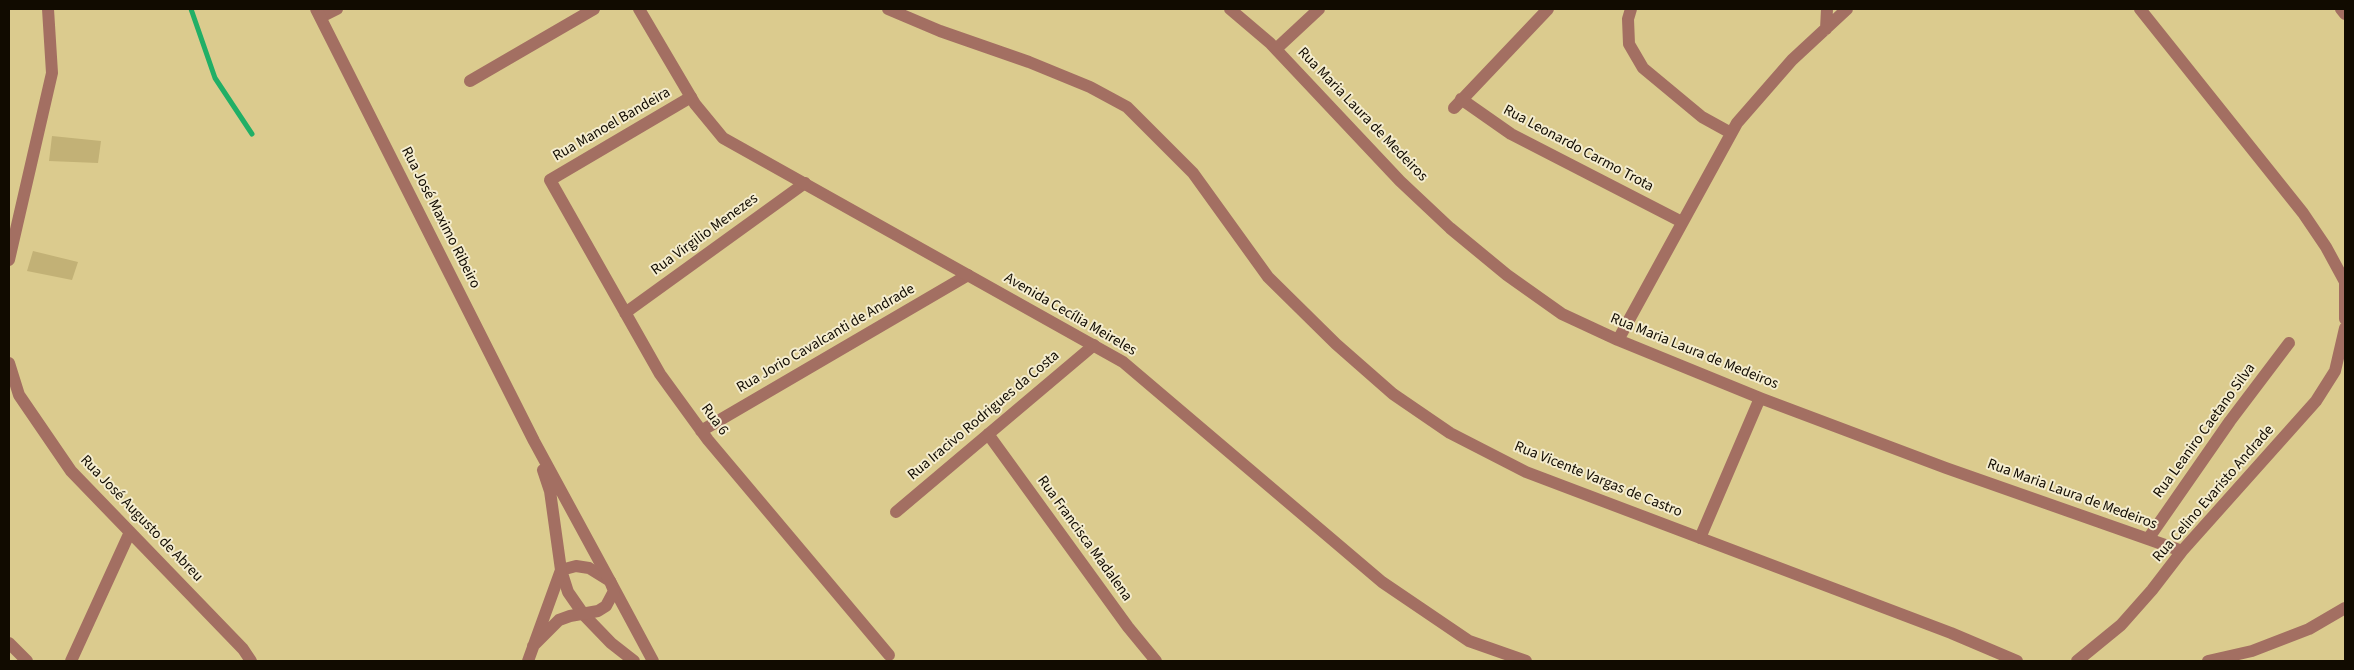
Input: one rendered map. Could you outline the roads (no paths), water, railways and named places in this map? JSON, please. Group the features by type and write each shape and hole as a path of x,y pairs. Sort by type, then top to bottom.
{"street":[{"path":"9,260 52,73 48,9"},
{"path":"319,13 337,9"},
{"path":"470,81 594,9"},
{"name":"Avenida Cecília Meireles","path":"639,9 691,97 723,138 1123,362 1382,582 1469,641 1526,661"},
{"name":"Rua Vicente Vargas de Castro","path":"888,9 940,31 1029,62 1090,87 1127,107 1193,173 1268,277 1336,344 1393,394 1450,433 1526,472 1951,633 2017,661"},
{"name":"Rua Maria Laura de Medeiros","path":"1230,9 1276,49 1400,181 1450,228 1507,274 1562,314 1618,340 1760,398 1946,468 2182,551"},
{"path":"1276,49 1319,9"},
{"name":"Rua Leonardo Carmo Trota","path":"1548,9 1457,104 1682,222"},
{"path":"1631,9 1628,19 1628,44 1643,68 1702,117 1732,133"},
{"path":"1826,9 1826,29"},
{"path":"1618,340 1737,123 1792,60 1847,9"},
{"path":"2140,9 2303,213 2326,247 2345,282 2345,319"},
{"path":"2342,9 2345,14"},
{"name":"Rua José Maximo Ribeiro","path":"319,13 534,441 614,591 611,600 598,611 559,620 533,646"},
{"name":"Rua Manoel Bandeira","path":"550,180 691,97"},
{"name":"Rua 6","path":"550,180 660,374 701,431 889,655"},
{"name":"Rua Virgilio Menezes","path":"625,313 805,183"},
{"name":"Rua Jorio Cavalcanti de Andrade","path":"701,431 968,275"},
{"name":"Rua Celino Evaristo Andrade","path":"2077,661 2120,625 2152,590 2182,551 2316,401 2335,370 2345,328"},
{"name":"Rua Leaniro Caetano Silva","path":"2148,539 2230,421 2289,343"},
{"name":"Rua Iracivo Rodrigues da Costa","path":"896,512 1094,345"},
{"name":"Rua José Augusto de Abreu","path":"9,363 19,395 71,471 243,649 251,661"},
{"path":"1700,538 1760,398"},
{"name":"Rua Francisca Madalena","path":"988,434 1128,627 1156,661"},
{"name":"Rua José Maximo Ribeiro","path":"528,661 561,570 550,491 534,441"},
{"path":"71,661 130,532"},
{"path":"634,661 611,643 584,615 568,592 561,570 576,566 589,568 610,581 654,661"},
{"path":"2208,661 2252,651 2301,632 2345,608"},
{"path":"9,643 27,661"}],"waterway":[{"path":"191,9 215,78 252,134"}]}
